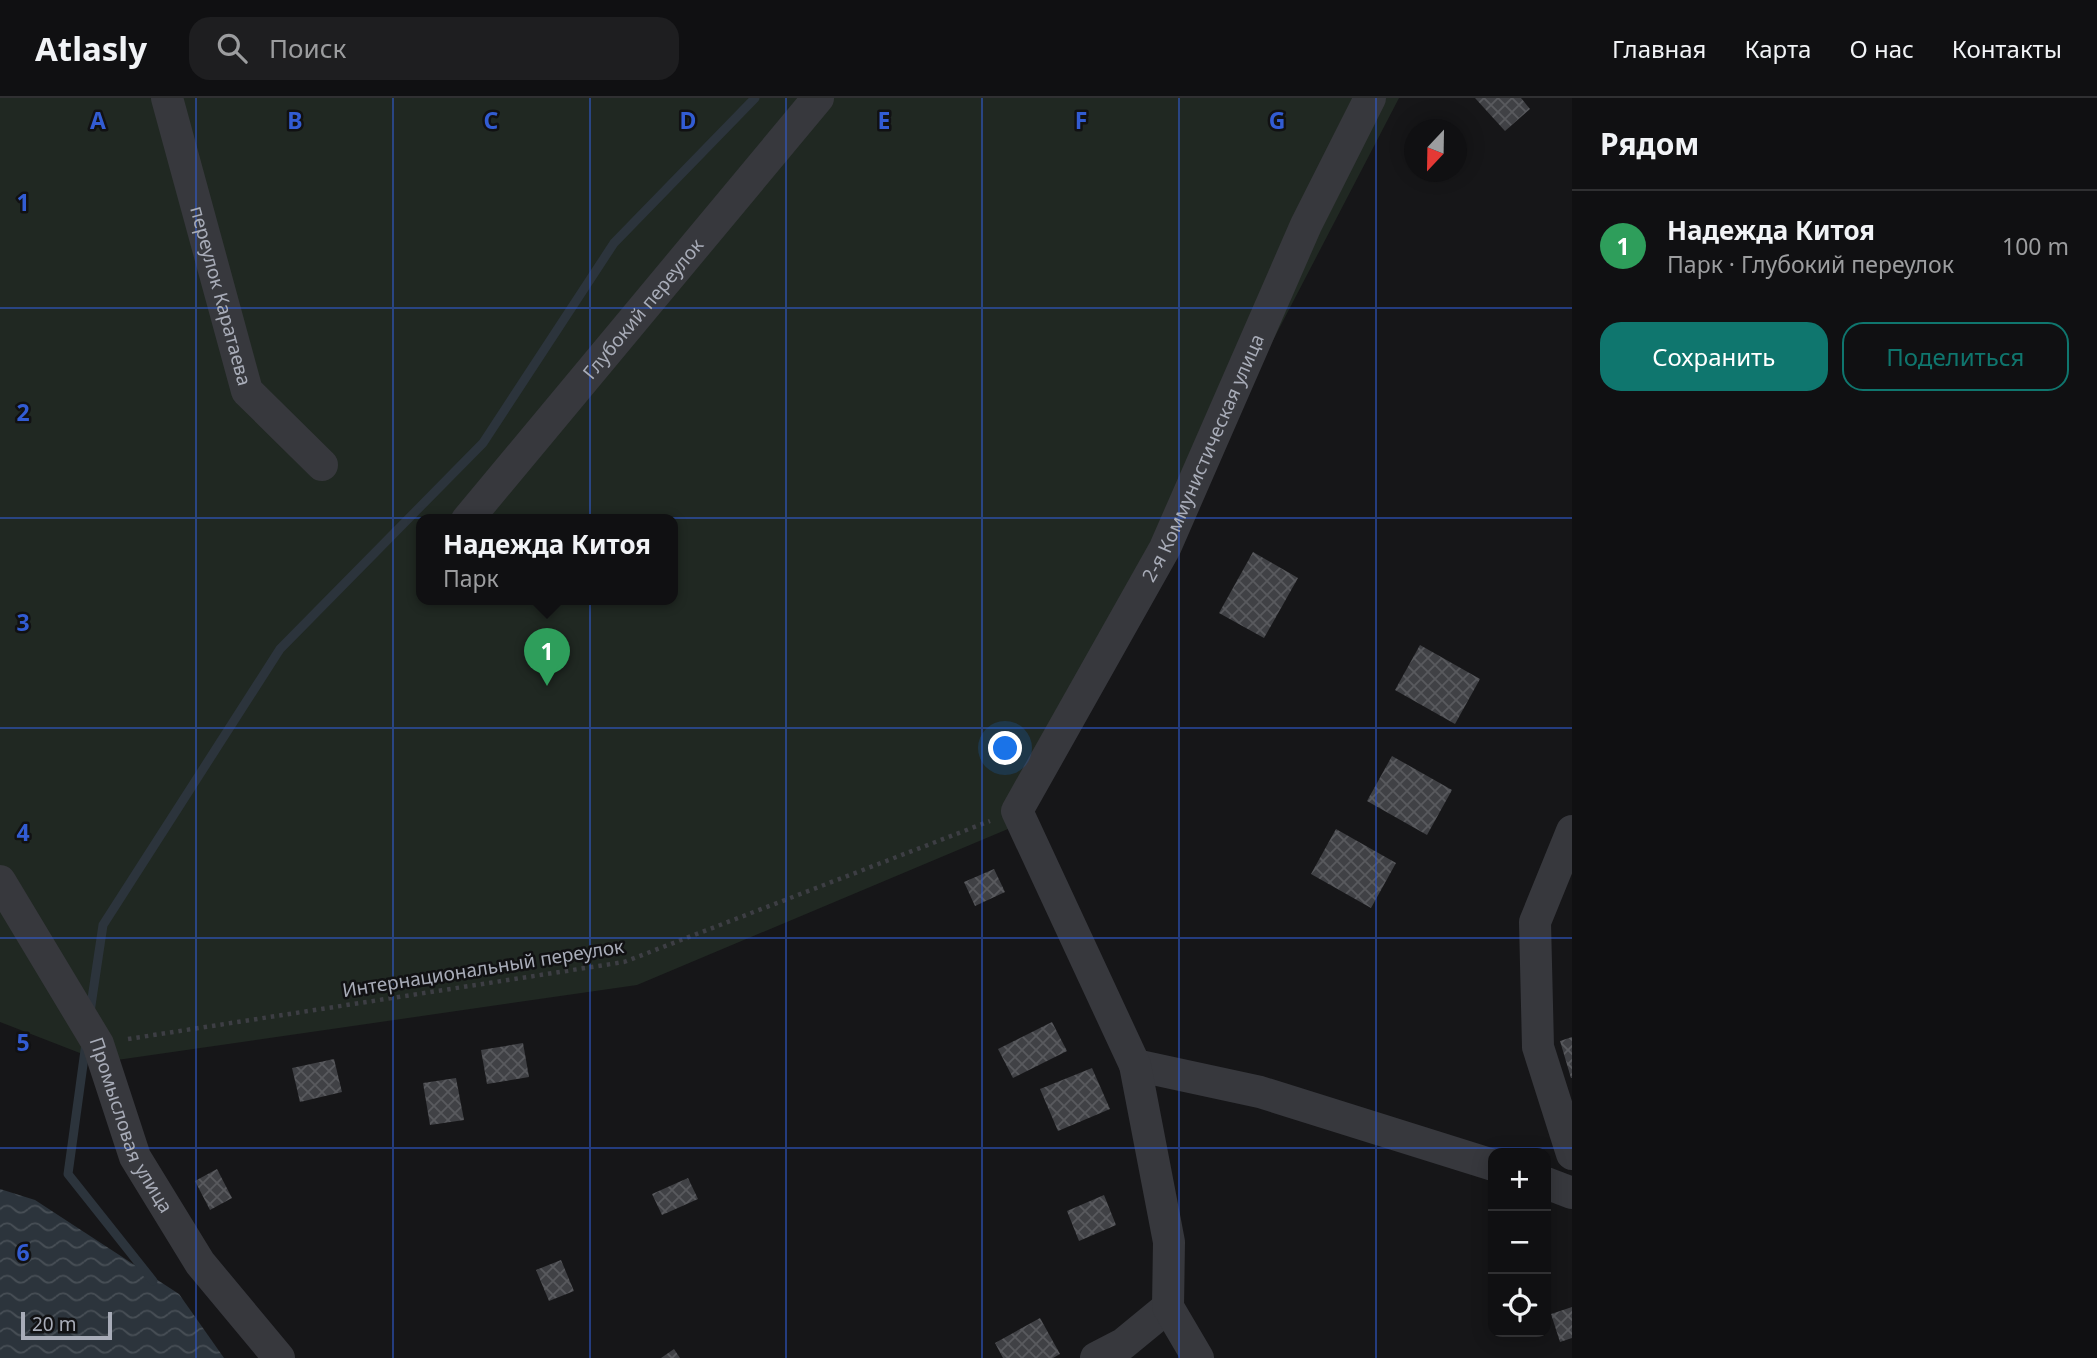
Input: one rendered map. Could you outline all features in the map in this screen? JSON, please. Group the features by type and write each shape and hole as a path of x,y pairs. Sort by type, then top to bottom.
{"street":[{"name":"переулок Каратаева","path":"167,98 247,391 322,465"},
{"name":"Глубокий переулок","path":"472,514 818,98"},
{"name":"2-я Коммунистическая улица","path":"1017,811 1165,548 1306,226 1370,98"},
{"path":"1017,811 1135,1065 1169,1242 1168,1307 1198,1358"},
{"path":"1572,831 1535,922 1538,1048 1572,1154"},
{"name":"Промысловая улица","path":"0,881 98,1044 135,1157 200,1263 279,1358"},
{"path":"1135,1065 1260,1092 1488,1163"},
{"path":"1551,1185 1572,1193"},
{"path":"1096,1358 1122,1343 1168,1307"}],"path":[{"name":"Интернациональный переулок","path":"98,1044 624,961 1017,811"}],"shaded area":[{"path":"0,98 1399,98 1022,823 637,985 103,1062 0,1022"}],"water":[{"path":"0,1189 35,1200 179,1294 224,1358 0,1358"}],"building":[{"path":"1475,98 1521,98 1530,109 1505,131"},
{"path":"1253,552 1298,578 1264,638 1219,613"},
{"path":"1420,645 1480,679 1455,724 1395,690"},
{"path":"1392,756 1452,790 1427,835 1367,801"},
{"path":"1336,829 1396,863 1371,908 1311,874"},
{"path":"994,869 1005,892 975,906 964,882"},
{"path":"1052,1022 1067,1051 1013,1078 998,1049"},
{"path":"1572,1037 1572,1078 1571,1078 1560,1041"},
{"path":"523,1043 529,1077 487,1084 481,1050"},
{"path":"334,1059 342,1092 300,1102 292,1068"},
{"path":"1092,1068 1110,1109 1058,1131 1040,1089"},
{"path":"456,1078 464,1120 430,1125 423,1083"},
{"path":"217,1169 232,1198 210,1210 195,1181"},
{"path":"688,1178 698,1199 662,1215 652,1194"},
{"path":"1104,1195 1116,1225 1079,1241 1067,1211"},
{"path":"561,1260 574,1291 549,1301 536,1270"},
{"path":"1572,1307 1572,1338 1560,1342 1551,1314"},
{"path":"1040,1318 1060,1354 1053,1358 1003,1358 995,1343"},
{"path":"674,1349 680,1358 661,1358"}],"waterway":[{"path":"90,1012 103,925 280,649 483,443 614,243 755,98"},
{"path":"86,1043 68,1174 153,1281"}],"place":[{"name":"Надежда Китоя","path":"547,686"}]}
